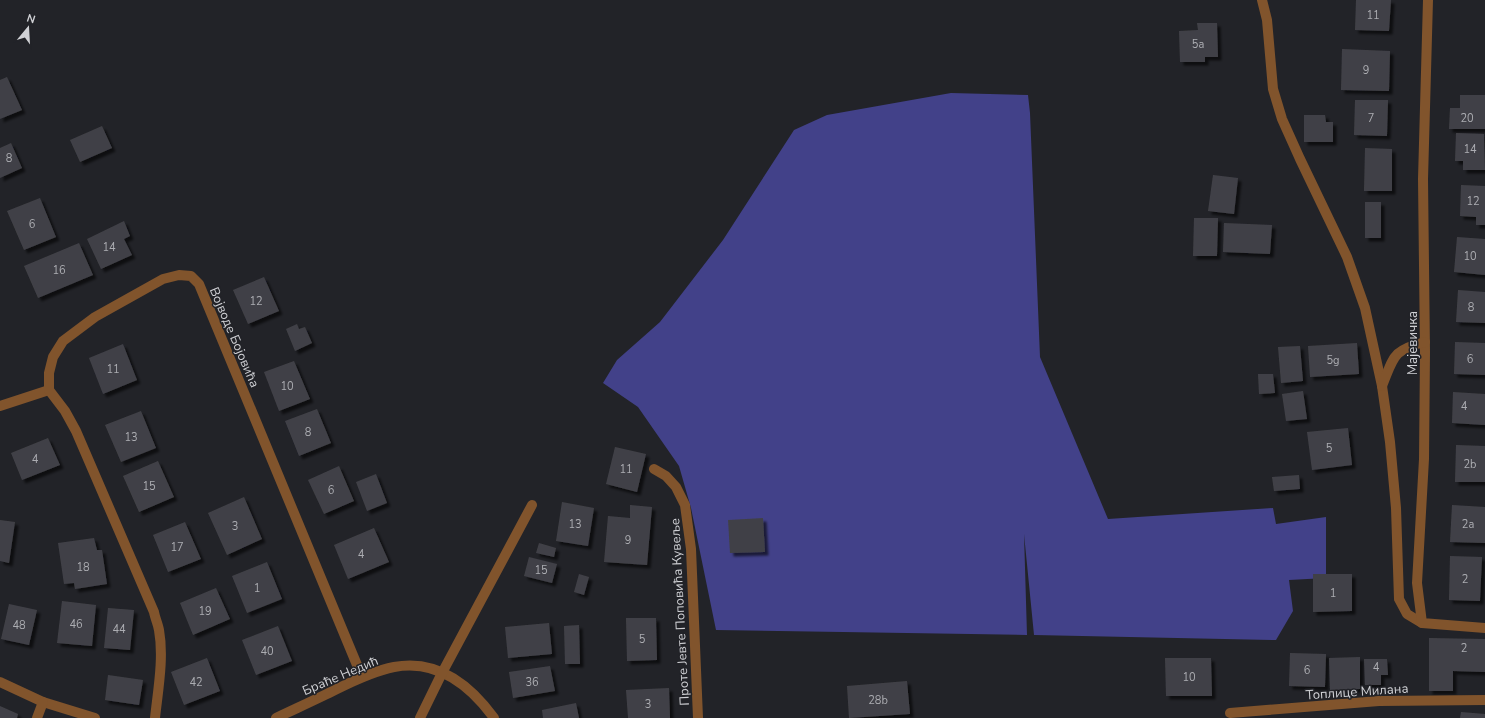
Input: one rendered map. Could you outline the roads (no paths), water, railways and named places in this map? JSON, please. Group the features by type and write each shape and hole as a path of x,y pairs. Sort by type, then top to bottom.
{"street":[{"path":"1262,0 1267,20 1273,89 1282,118 1347,257 1365,308 1382,386 1390,442 1396,508 1399,599 1407,614 1422,623 1485,628"},
{"name":"Мајевичка","path":"1422,623 1417,583 1424,459 1425,342 1423,179 1428,0"},
{"name":"Војводе Бојовића","path":"49,390 49,372 53,357 63,341 95,317 163,279 179,275 191,276 199,284 202,291 362,677"},
{"path":"1382,386 1397,353 1411,346 1425,342"},
{"path":"0,406 49,390 65,411 76,431 154,612 159,630 160,677 155,718"},
{"name":"Проте Јевте Поповића Кувеље","path":"654,469 666,476 676,487 685,505 691,550 698,718"},
{"path":"420,718 442,673 532,505"},
{"name":"Браће Недић","path":"276,718 362,677 395,667 406,666 430,668 459,682 473,693 494,718"},
{"path":"0,682 43,702 95,718"},
{"name":"Топлице Милана","path":"1230,713 1379,701 1485,700"},
{"path":"37,718 43,702"}]}
